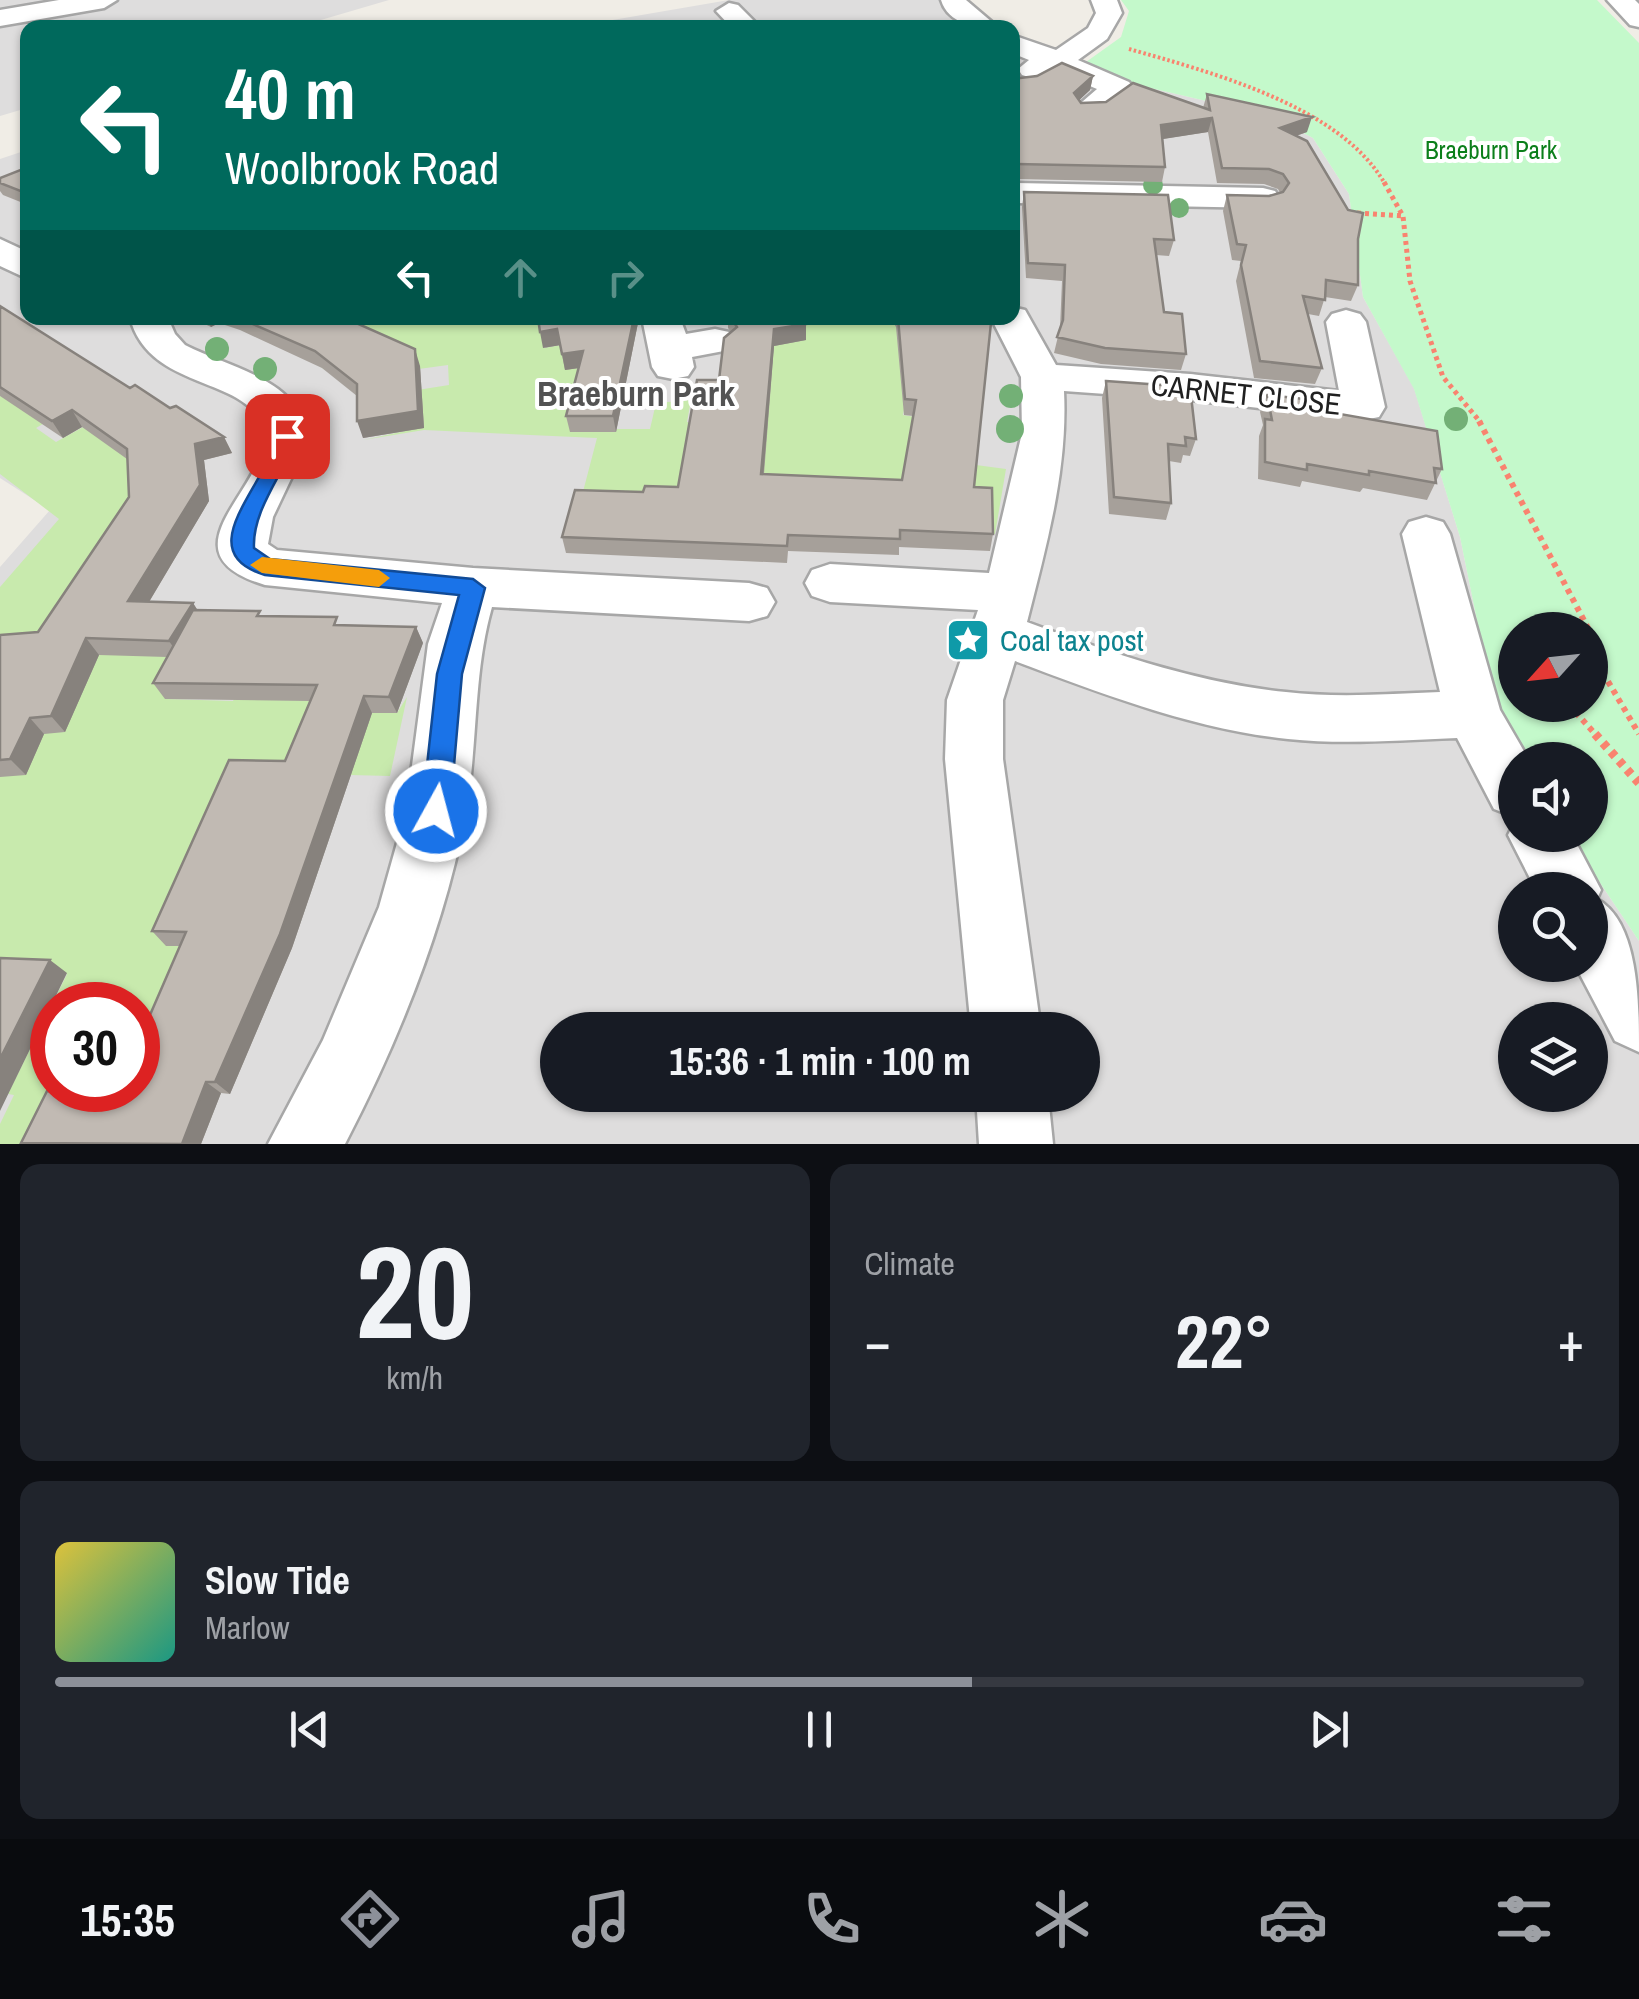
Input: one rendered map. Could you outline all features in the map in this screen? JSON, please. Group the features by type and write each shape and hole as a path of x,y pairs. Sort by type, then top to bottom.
{"street":[{"path":"0,18 104,0"},
{"path":"1020,72 1055,61 1090,40 1108,21 1104,0"},
{"path":"1620,0 1639,18"},
{"path":"952,2 976,20"},
{"path":"1020,46 1119,88 1090,108"},
{"path":"1020,193 1213,188 1263,198"},
{"name":"CARNET CLOSE","path":"1042,377 1190,387 1364,407 1346,322"},
{"path":"150,325 151,332 163,347 181,359 253,388 280,416 287,436 280,458 242,529 243,550 265,567 473,588 750,602"},
{"path":"1004,1012 974,759 975,700 1038,480 1044,433 1042,377 1015,325"},
{"path":"668,344 715,341"},
{"path":"1426,534 1473,714 1498,760"},
{"path":"830,583 1003,613 1095,668 1268,714 1473,714"},
{"path":"305,1144 348,1065 411,907 436,811 456,644 473,588"},
{"path":"1608,961 1639,1018"},
{"path":"1013,1112 1016,1144"}],"path":[{"path":"1090,40 1200,68 1293,107 1346,138 1380,175 1403,216 1410,280 1443,377 1486,429 1580,612"},
{"path":"1351,213 1403,216"},
{"path":"1608,681 1639,735"},
{"path":"1584,722 1639,782"}],"shaded area":[{"path":"0,0 389,0 321,20 20,20 20,110 0,116"},
{"path":"729,0 963,0 988,20 613,20"},
{"path":"1020,37 1116,80 1271,116 1313,138 1349,194 1363,297 1414,388 1460,537 1505,742 1498,742 1498,852 1579,852 1593,872 1498,872 1498,982 1608,982 1608,895 1639,941 1639,1144 0,1144 0,567 50,510 0,478 0,159 20,152 20,325 1020,325"}],"green space":[{"name":"Braeburn Park","path":"1121,0 1597,0 1639,43 1639,941 1608,895 1608,872 1593,872 1579,852 1608,852 1608,742 1506,742 1500,733 1460,537 1414,389 1363,297 1349,194 1313,138 1271,116 1116,80 1079,67 1121,37 1129,11"},
{"path":"328,325 541,325 544,348 561,345 594,366 570,432 615,432 650,429 656,403 691,400 687,422 694,423 750,374 789,325 921,325 903,415 915,417 976,465 1006,469 995,534 579,507 597,438 424,430 363,440 424,427 411,391 449,385 448,365 404,371 321,367"},
{"path":"0,396 55,417 36,428 56,442 132,400 148,445 139,503 92,586 181,657 166,699 233,701 261,645 317,701 397,713 407,697 390,776 350,775 287,948 160,1059 160,982 63,982 67,974 0,972 0,587 59,519 0,474"},
{"path":"30,1049 30,1112 97,1112 46,1144 0,1144 0,1124 14,1095 8,1094"}],"building":[{"path":"1062,63 1093,76 1074,93 1081,103 1106,102 1133,83 1210,110 1207,94 1312,117 1280,128 1307,141 1348,210 1363,213 1358,239 1358,285 1326,280 1325,300 1303,296 1322,368 1260,361 1241,265 1246,245 1237,244 1227,195 1269,196 1283,192 1289,183 1283,174 1269,169 1222,168 1212,118 1161,125 1165,167 1020,164 1020,78 1037,76"},
{"path":"20,170 20,191 0,183 0,178"},
{"path":"1024,192 1168,195 1174,240 1154,239 1164,312 1182,314 1186,354 1105,348 1057,337 1063,320 1065,265 1028,263"},
{"path":"0,306 20,319 20,325 30,325 130,388 135,385 170,408 176,406 224,437 195,444 200,485 128,601 193,603 169,641 86,638 51,716 30,718 10,759 0,760 0,635 38,632 129,497 127,449 72,410 52,421 0,387"},
{"path":"255,325 361,325 415,349 418,411 357,421 357,384 315,351"},
{"path":"539,325 632,325 613,416 566,416 583,351 562,354 557,329 540,332"},
{"path":"800,325 774,329 761,474 902,480 916,400 905,399 899,325 991,325 974,487 992,488 993,534 900,530 900,539 788,535 787,546 562,537 575,490 643,492 645,486 678,487 697,380 719,380 724,338 737,327"},
{"path":"1106,381 1190,387 1196,439 1185,437 1186,446 1168,444 1171,503 1114,497"},
{"path":"1267,395 1331,402 1334,413 1437,431 1442,469 1434,468 1436,483 1369,471 1369,475 1307,464 1307,470 1265,462 1265,419 1272,420"},
{"path":"193,610 337,617 334,625 416,627 389,697 364,696 280,934 215,1082 206,1082 182,1144 21,1143 36,1112 160,1112 160,992 186,932 152,931 229,760 285,761 317,685 153,683"},
{"path":"0,958 50,960 39,982 30,982 30,1000 0,1059"}],"slow traffic":[{"path":"262,565 379,578"}],"place":[{"name":"Coal tax post","path":"968,640"}],"district":[{"name":"Braeburn Park","path":"636,393"}],"route":[{"path":"287,436 280,458 242,529 243,550 252,560 265,567 473,588 450,674 436,811"}]}
